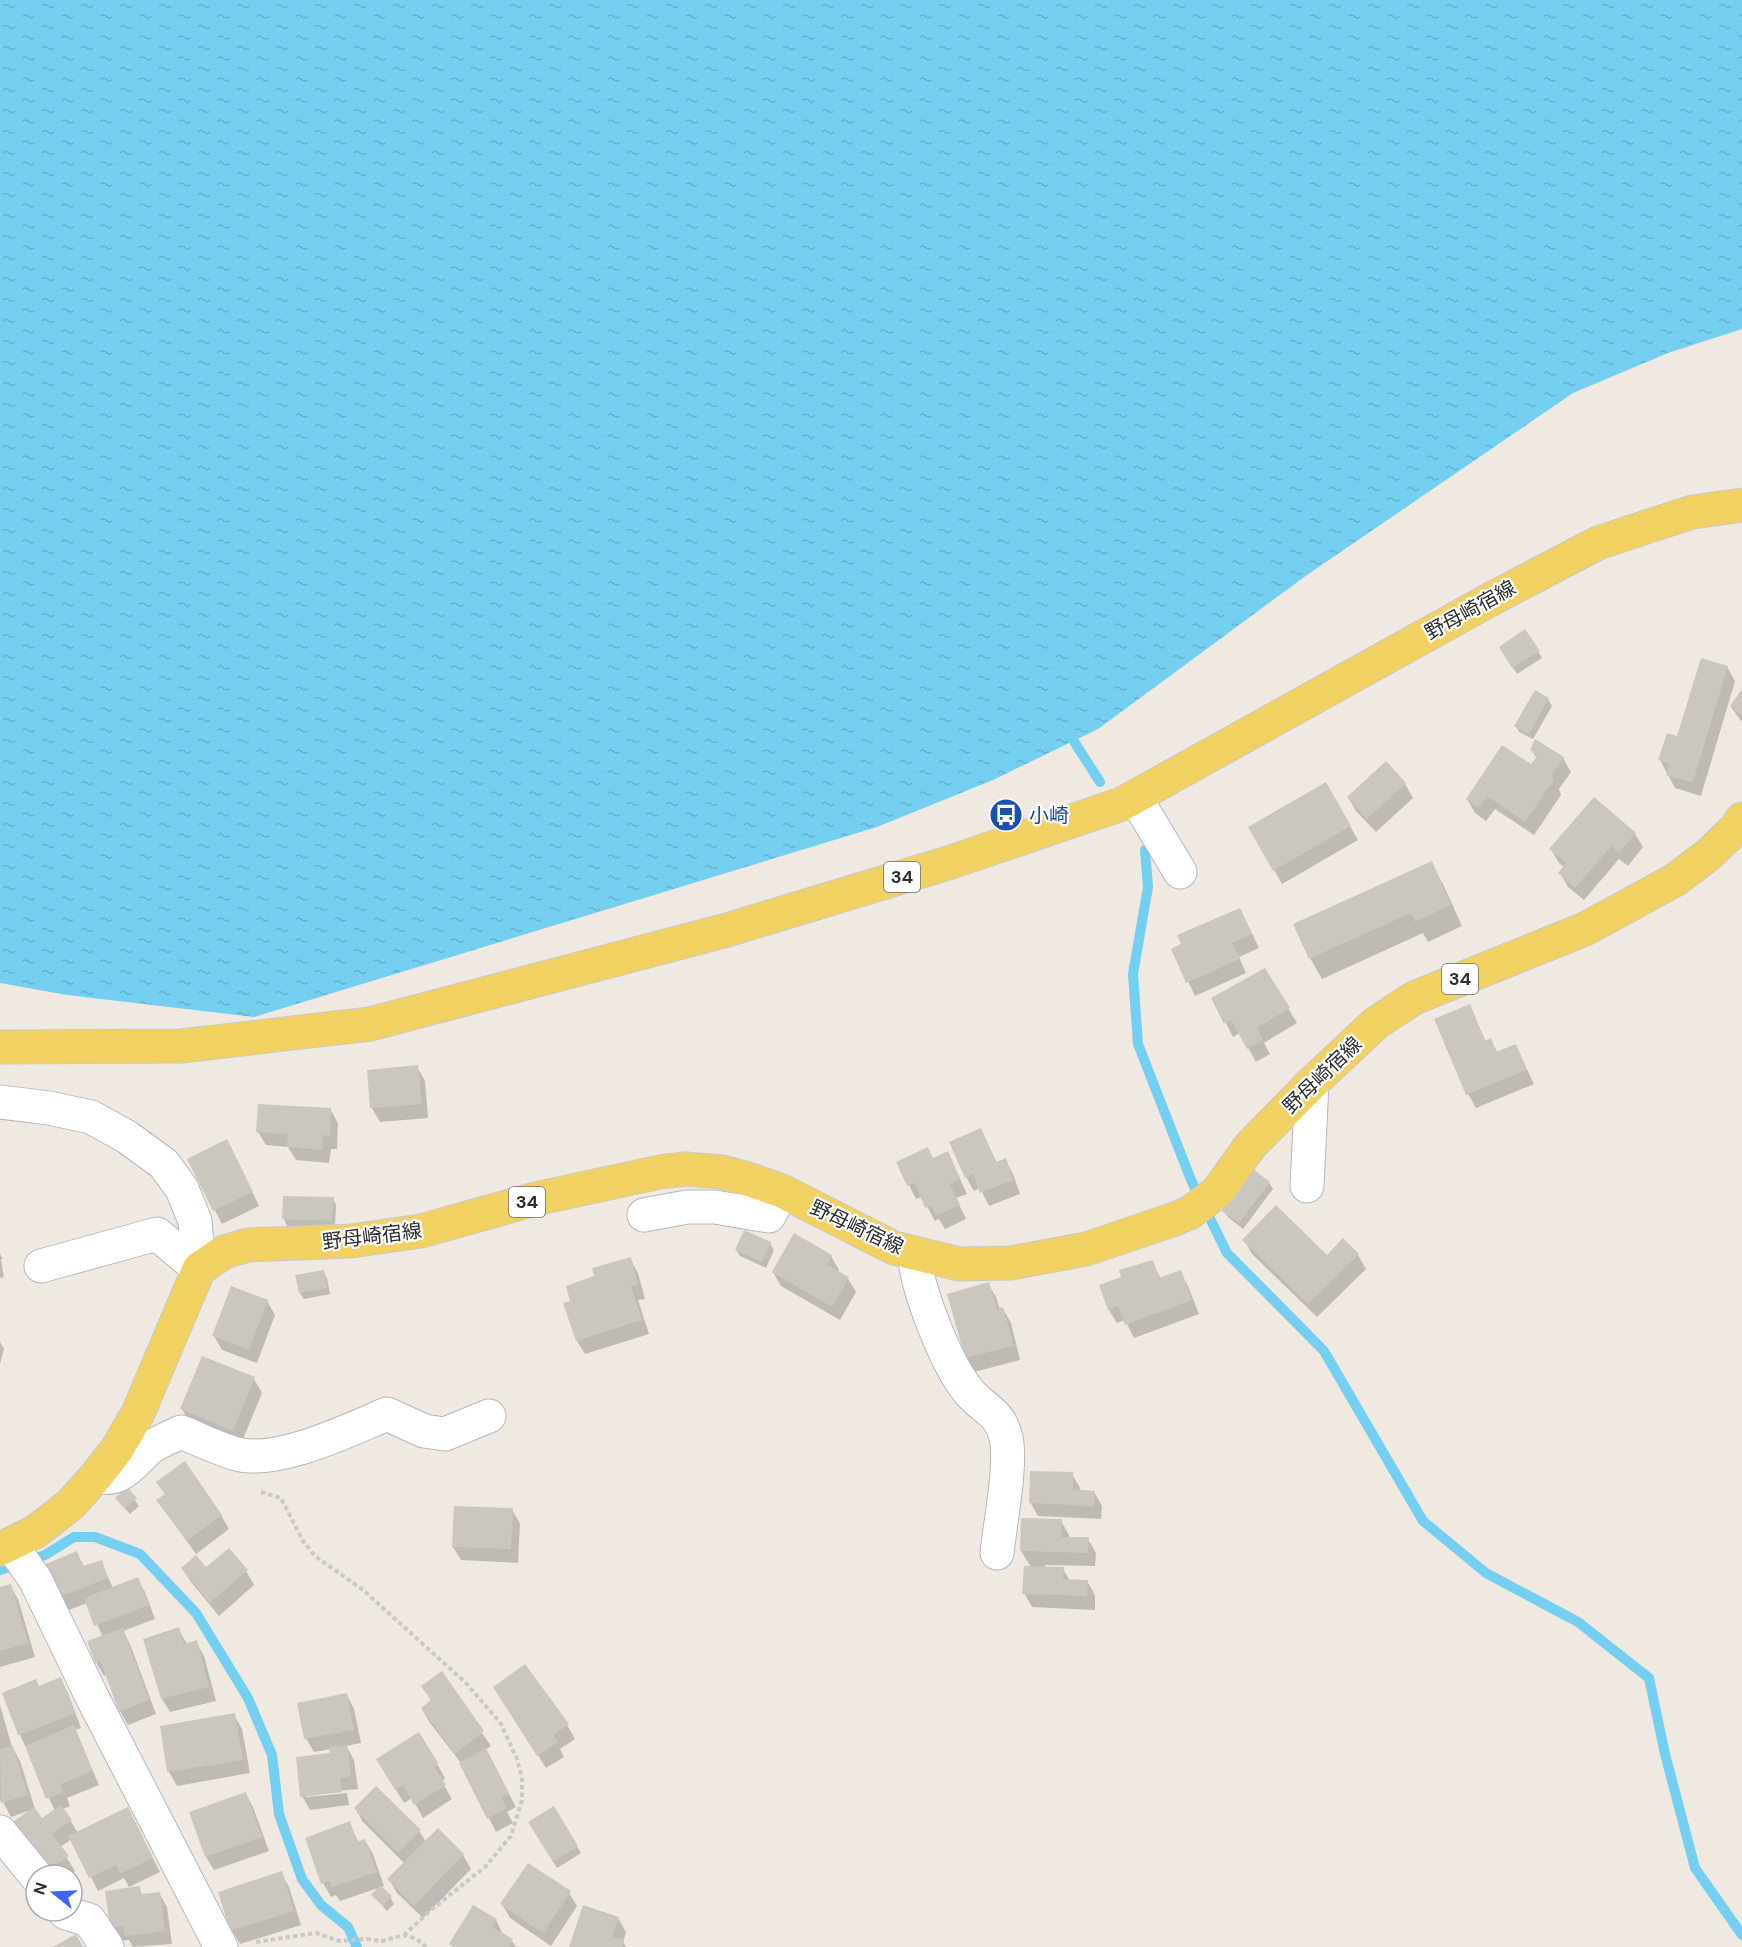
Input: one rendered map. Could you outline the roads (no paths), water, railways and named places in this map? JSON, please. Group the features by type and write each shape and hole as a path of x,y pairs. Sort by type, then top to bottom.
{"main road":[{"name":"野母崎宿線","path":"0,1047 181,1046 370,1024 738,927 948,863 1122,804 1493,598 1598,543 1692,512 1742,505"},
{"name":"野母崎宿線","path":"199,1269 224,1252 248,1245 351,1241 421,1231 535,1199 660,1172 686,1169 722,1172 748,1179 782,1191 894,1248 959,1264 1011,1263 1086,1249 1191,1212 1217,1192 1251,1145 1312,1083 1376,1023 1414,998 1595,924 1675,880 1708,855 1737,828 1742,819"},
{"path":"6,1547 35,1532 65,1509 96,1476 117,1449 138,1413 199,1269"}],"street":[{"path":"1135,796 1180,872"},
{"path":"1307,1186 1312,1083"},
{"path":"0,1102 49,1108 91,1117 127,1137 164,1164 182,1189 195,1221 199,1269"},
{"path":"644,1215 687,1207 715,1207 769,1216 782,1191"},
{"path":"41,1266 157,1234 199,1269"},
{"path":"914,1253 915,1266 930,1313 952,1367 970,1393 1000,1420 1007,1440 1008,1461 996,1553"},
{"path":"96,1476 103,1478 124,1473 153,1446 181,1432 239,1455 273,1455 331,1437 387,1414 424,1431 446,1434 489,1416"},
{"path":"6,1547 35,1579 91,1695 234,1945"},
{"path":"0,1832 25,1863"},
{"path":"84,1918 89,1920 107,1947"}],"water":[{"path":"0,0 1742,0 1742,329 1668,353 1573,393 1307,575 1098,729 993,780 877,827 254,1017 67,995 0,983"}],"waterway":[{"path":"1066,729 1100,782"},
{"path":"1145,850 1148,887 1133,974 1138,1044 1191,1180 1227,1253 1324,1351 1423,1521 1486,1573 1578,1622 1649,1678 1665,1754 1695,1868 1742,1935"},
{"path":"0,1570 45,1555 74,1537 95,1537 140,1554 196,1613 248,1698 272,1755 279,1814 302,1879 321,1905 348,1927 357,1947"}],"place":[{"name":"小崎","path":"1006,815"}]}
